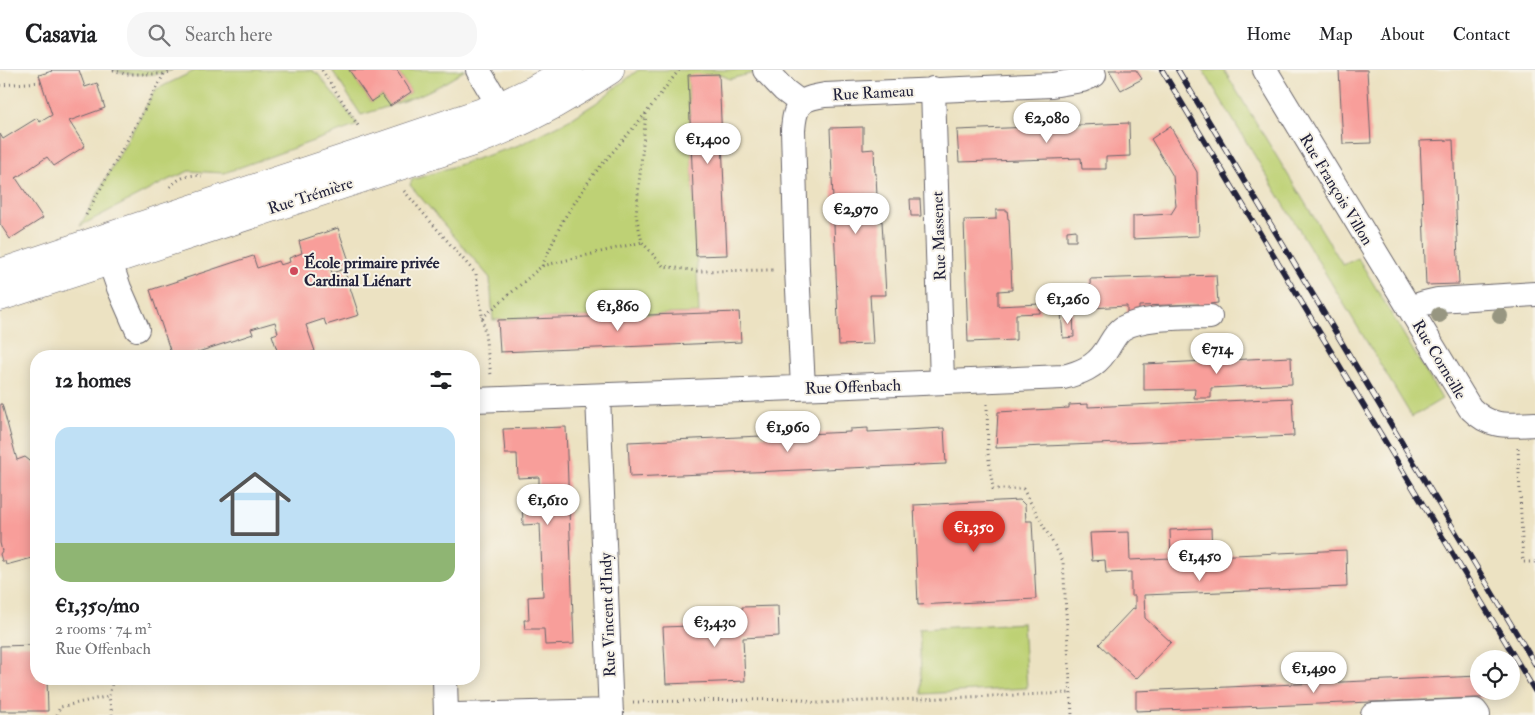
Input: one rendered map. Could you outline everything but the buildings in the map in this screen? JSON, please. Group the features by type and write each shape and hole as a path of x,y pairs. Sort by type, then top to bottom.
{"main road":[{"name":"Rue Trémière","path":"506,116 535,90 569,70"},
{"name":"Rue Trémière","path":"0,296 106,250 373,149 558,104 610,70"},
{"name":"Rue Trémière","path":"0,273 106,250"}],"street":[{"path":"478,70 506,116"},
{"path":"765,70 784,90 801,103 794,117 792,130 803,387"},
{"name":"Rue François Villon","path":"1265,70 1409,308"},
{"name":"Rue Rameau","path":"801,103 811,98 825,95 1052,85 1082,80 1094,75"},
{"name":"Rue Massenet","path":"933,89 942,382"},
{"path":"106,250 118,288 137,329"},
{"name":"Rue Corneille","path":"1526,424 1498,424 1480,418 1470,408 1409,308 1438,300 1535,294"},
{"name":"Rue Offenbach","path":"484,400 1063,377 1088,369 1097,363 1114,337 1131,324 1145,320 1210,317"},
{"name":"Rue Vincent d'Indy","path":"598,396 611,709"},
{"path":"445,685 446,715"},
{"path":"456,715 611,709"},
{"path":"1374,715 1475,711 1478,715"}],"path":[{"path":"113,70 125,74 164,74 174,70"},
{"path":"322,70 362,132"},
{"path":"482,319 542,266 563,220 593,175 646,113 679,70"},
{"path":"85,218 164,74"},
{"path":"0,85 41,82"},
{"path":"646,113 636,215 642,242 663,266 697,271 797,270"},
{"path":"400,187 476,274 482,319 484,400"},
{"path":"542,266 642,242"},
{"path":"987,380 988,453 993,489 1023,489 1063,561 1072,715"},
{"path":"1526,424 1523,562 1535,562"},
{"path":"112,685 109,696 112,715"},
{"path":"611,709 798,698 816,703 1071,693"},
{"path":"57,715 60,707 109,696"}],"green space":[{"path":"113,70 172,70 158,74 142,74"},
{"path":"196,70 311,70 318,74 358,125 224,173 189,171 80,226 155,90"},
{"path":"332,70 349,70 371,102 382,95 390,106 361,115"},
{"path":"397,70 465,70 430,91 391,105 411,92"},
{"path":"638,70 765,70 730,79 719,74 688,76 699,313 493,320 490,278 410,185 412,180 519,145 571,119 596,103"},
{"path":"1203,70 1224,70 1343,265 1358,258 1442,399 1412,417"},
{"path":"1023,623 1027,688 922,694 919,629"}],"railway":[{"path":"1162,70 1535,691"},
{"path":"1178,70 1535,664"}],"place":[{"name":"École primaire privée Cardinal Liénart","path":"294,271"}]}
